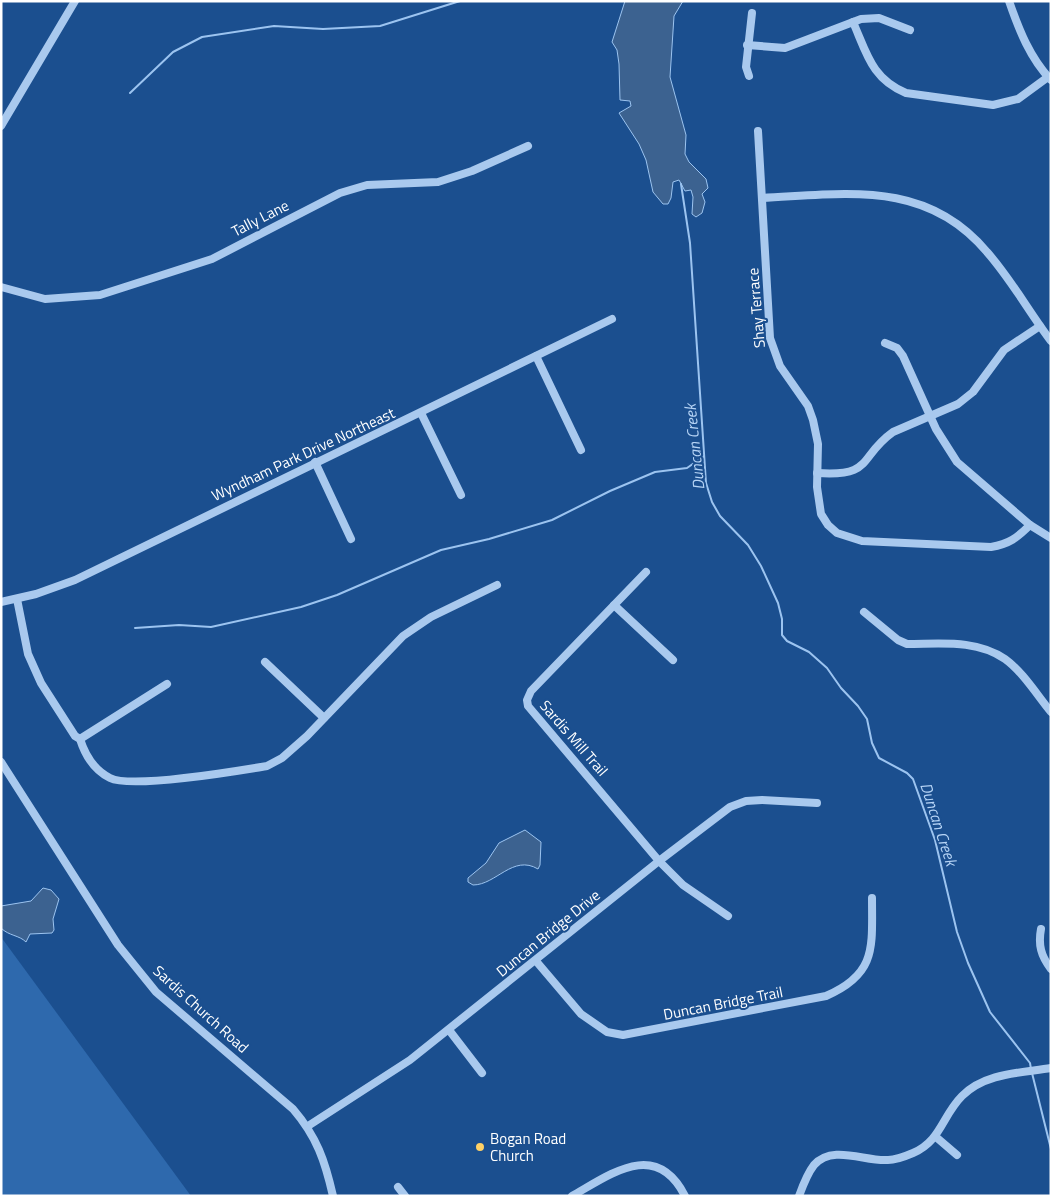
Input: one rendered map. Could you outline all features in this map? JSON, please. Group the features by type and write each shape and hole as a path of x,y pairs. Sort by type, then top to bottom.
{"street":[{"path":"1,126 75,1"},
{"path":"853,22 875,72 892,87 906,93 994,105 1018,99 1049,79 1029,50 1009,1"},
{"path":"748,76 746,67 747,45 752,13"},
{"path":"747,45 785,48 862,19 879,18 910,30"},
{"name":"Shay Terrace","path":"758,131 770,338 780,366 808,406 813,420 818,444 818,502 821,514 828,525 849,539 862,541 991,547 1006,545 1016,540 1030,525"},
{"name":"Tally Lane","path":"1,287 45,299 100,295 212,259 340,193 367,185 438,182 472,171 528,146"},
{"path":"762,198 883,194 925,206 972,236 988,252 1051,341"},
{"name":"Wyndham Park Drive Northeast","path":"1,602 18,599 74,580 612,319"},
{"path":"818,473 837,474 859,468 886,438 958,404 973,392 1004,350 1040,326"},
{"path":"886,343 897,348 903,356 945,447 957,462 1030,525 1051,538"},
{"path":"536,356 581,450"},
{"path":"421,413 461,495"},
{"path":"315,462 351,538"},
{"name":"Sardis Mill Trail","path":"646,572 531,691 527,700 528,706 659,861 682,885 728,916"},
{"path":"18,599 28,654 41,683 75,736 80,739 85,754 110,778 132,783 267,766 282,758 324,718 403,636 431,617 497,585"},
{"path":"614,605 673,660"},
{"path":"864,612 898,640 907,644 965,644 993,653 1006,660 1017,670 1051,712"},
{"path":"265,662 324,718"},
{"path":"80,739 167,684"},
{"name":"Sardis Church Road","path":"1,762 118,944 145,979 156,992 293,1109 308,1126 324,1157 333,1196"},
{"name":"Duncan Bridge Drive","path":"308,1126 410,1060 659,861 730,807 746,801 762,800 817,803"},
{"name":"Duncan Bridge Trail","path":"536,961 581,1014 607,1032 623,1035 663,1029 826,996 841,990 860,972 870,956 872,898"},
{"path":"1041,929 1039,941 1043,959 1051,969"},
{"path":"449,1030 482,1074"},
{"path":"799,1196 808,1174 822,1159 846,1155 887,1160 915,1153 936,1137 962,1095 982,1081 1018,1072 1048,1068"},
{"path":"936,1137 957,1154"},
{"path":"572,1196 610,1174 638,1164 665,1170 674,1178 685,1196"},
{"path":"398,1187 405,1196"}],"shaded area":[{"path":"625,1 683,1 674,16 670,77 686,135 685,154 689,162 706,179 708,188 702,194 705,202 702,213 696,217 692,214 693,197 691,190 685,191 679,180 673,182 671,198 668,204 663,204 653,192 646,160 639,144 619,113 631,106 630,101 620,100 619,64 617,50 612,42"},
{"path":"525,830 541,842 540,865 538,869 529,865 521,865 513,867 481,884 473,885 468,882 468,878 486,863 499,843"},
{"path":"43,888 51,890 59,899 53,919 54,930 52,933 30,934 26,942 1,928 1,906 31,901"},
{"path":"1,937 191,1196 1,1196"}],"waterway":[{"path":"130,93 173,52 202,37 274,26 323,29 380,26 460,1"},
{"name":"Duncan Creek","path":"681,184 690,243 706,483 712,502 720,516 748,545 761,566 778,603 782,619 782,635 787,641 809,652 827,668 867,719 872,743 879,758 907,773 913,779 935,840 957,932 968,963 990,1012 1030,1063 1031,1069"},
{"path":"135,628 179,625 211,627 301,607 337,595 441,550 489,539 552,520 610,491 655,472 687,468 704,456"},
{"name":"Duncan Creek","path":"1032,1073 1051,1149"}],"place":[{"name":"Bogan Road Church","path":"480,1147"}]}
